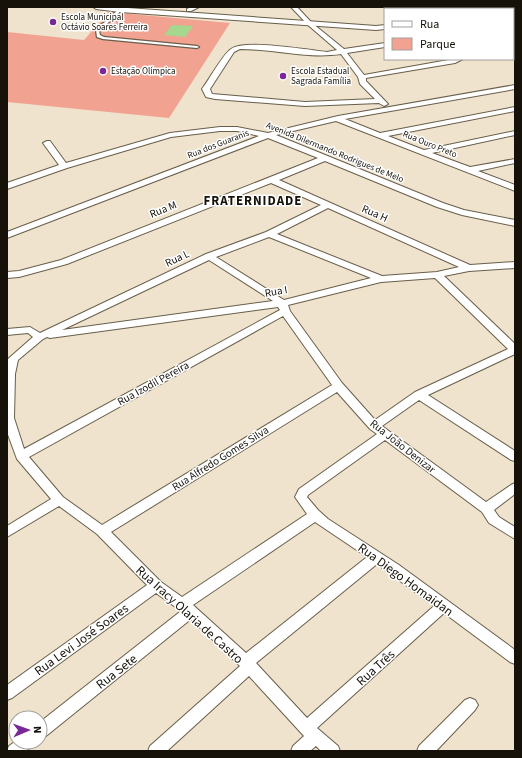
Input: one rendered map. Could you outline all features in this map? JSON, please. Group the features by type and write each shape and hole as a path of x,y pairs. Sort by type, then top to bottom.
{"street":[{"path":"96,7 376,28 384,27"},
{"path":"157,7 192,8 308,22 384,22"},
{"path":"294,7 308,22 343,52 362,77 363,82 388,109"},
{"path":"381,101 306,104 215,97 209,95 206,89 232,51 239,47 256,47 327,54 384,45"},
{"path":"362,77 458,60"},
{"name":"Rua dos Guaranis","path":"7,235 268,135 338,118 515,86"},
{"path":"379,135 515,110"},
{"name":"Rua Ouro Preto","path":"338,118 514,187"},
{"name":"Avenida Dilermando Rodrigues de Melo","path":"10,185 64,166 170,135 197,131 237,129 268,135 440,205 462,212 515,223"},
{"path":"424,152 515,133"},
{"path":"47,143 64,166"},
{"name":"Rua M","path":"7,274 19,274 64,262 326,158"},
{"path":"468,170 515,161"},
{"path":"7,174 10,185"},
{"name":"Rua H","path":"270,179 469,268"},
{"name":"Rua L","path":"39,337 209,256 270,234 327,205"},
{"path":"270,234 382,279"},
{"path":"209,256 284,307"},
{"name":"Rua I","path":"39,337 284,307 382,279 437,275 469,268 515,265"},
{"path":"374,426 419,395 515,350 437,275"},
{"name":"Rua João Denizar","path":"284,307 338,386 374,426 486,509 494,520 515,534"},
{"name":"Rua Izodil Pereira","path":"21,456 284,307"},
{"path":"7,332 30,330 39,337"},
{"name":"Rua Iracy Olaria de Castro","path":"39,337 10,359 8,418 21,456 59,500 102,531 156,586 187,608 247,665 311,732 332,751"},
{"name":"Rua Alfredo Gomes Silva","path":"102,531 338,386"},
{"path":"419,395 515,457"},
{"name":"Rua Diego Homaidan","path":"385,434 303,492 301,497 303,503 315,515 377,557 515,658"},
{"path":"486,509 515,488"},
{"path":"7,532 59,500"},
{"name":"Rua Sete","path":"48,724 187,608 315,515"},
{"path":"156,751 247,665 377,557"},
{"name":"Rua Levi José Soares","path":"7,693 156,586"},
{"name":"Rua Três","path":"299,751 311,732 444,606"},
{"path":"425,751 470,705"}],"lane":[{"path":"120,8 97,31 98,36 103,38 197,47"}],"green space":[{"name":"Estação Olímpica","path":"109,12 230,23 169,118 7,102 7,32 84,40"}],"shaded area":[{"path":"172,25 193,26 185,37 164,35"}],"place":[{"name":"Escola Municipal Octávio Soares Ferreira","path":"53,22"},
{"name":"Estação Olímpica","path":"103,71"},
{"name":"Escola Estadual Sagrada Família","path":"283,76"}],"district":[{"name":"FRATERNIDADE","path":"253,200"}]}
